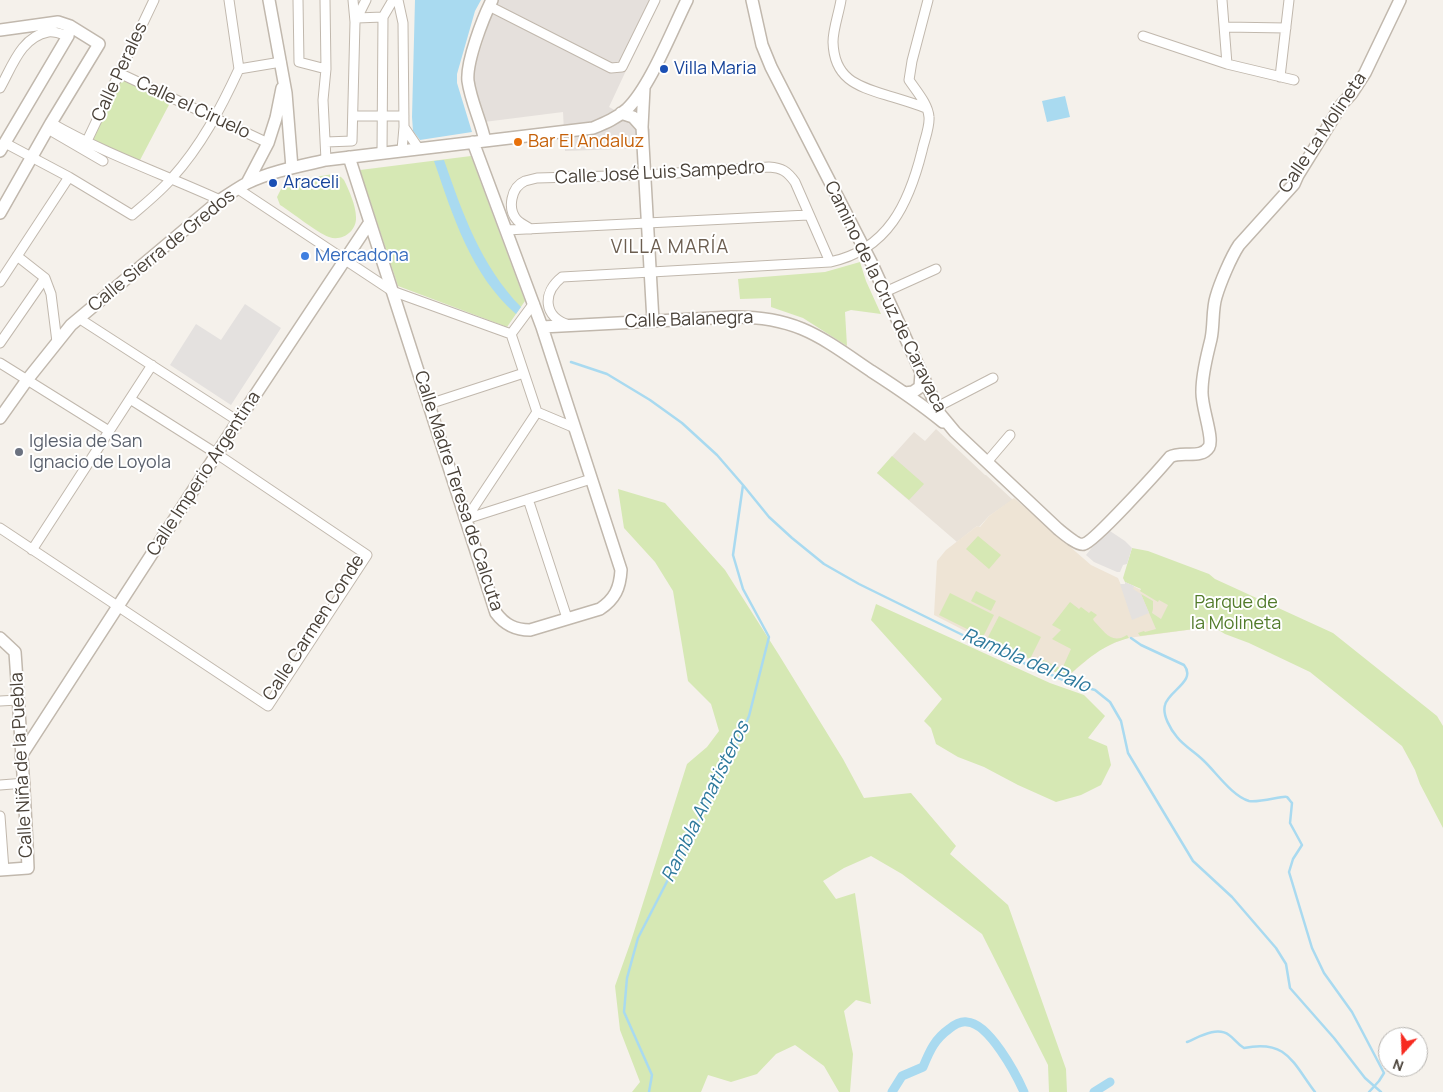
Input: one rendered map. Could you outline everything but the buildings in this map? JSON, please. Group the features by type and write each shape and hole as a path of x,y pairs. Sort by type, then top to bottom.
{"street":[{"name":"Calle Perales","path":"86,143 154,0"},
{"path":"69,31 3,142 132,215 172,178 189,158 215,118 239,69 229,0"},
{"path":"269,0 286,93 292,168"},
{"path":"298,0 299,62 326,69"},
{"path":"326,0 326,69 323,100 326,160"},
{"path":"326,142 352,141 356,20 353,0"},
{"path":"356,20 366,0"},
{"path":"382,153 382,17 393,0"},
{"path":"398,0 403,23 404,127 402,150"},
{"path":"485,141 469,87 468,75 475,46 490,3 611,68 622,67 655,0"},
{"name":"Calle Sierra de Gredos","path":"0,418 71,326 220,200 242,186 292,168 326,160 593,128 611,120 632,102 644,85 687,0"},
{"name":"Camino de la Cruz de Caravaca","path":"752,0 762,45 771,67 865,249 919,364 940,414 955,432 1065,535 1081,545 1086,544"},
{"path":"841,0 833,41 838,66 847,78 860,87 926,108"},
{"path":"571,325 561,322 555,317 550,311 548,302 551,288 562,277 830,262 865,249 902,210 918,168 929,118 926,108 909,80 928,0"},
{"path":"1222,0 1227,64"},
{"path":"1280,77 1288,0"},
{"name":"Calle La Molineta","path":"1086,544 1121,510 1170,457 1179,453 1205,452 1208,448 1211,438 1203,409 1202,378 1212,332 1216,297 1234,255 1239,245 1294,184 1342,104 1365,73 1400,0"},
{"path":"356,20 382,17"},
{"path":"0,30 58,22 69,31 99,44 0,212"},
{"path":"1225,27 1286,28"},
{"path":"0,88 25,44 49,31 69,31"},
{"path":"1143,36 1227,64 1294,80"},
{"path":"239,69 281,62"},
{"name":"Calle el Ciruelo","path":"119,73 268,143"},
{"path":"284,82 268,143 242,186 345,260 392,291 511,334"},
{"path":"644,85 642,127 653,321"},
{"path":"632,102 633,117"},
{"path":"621,113 633,117 642,127"},
{"path":"353,116 404,116"},
{"path":"49,126 220,200"},
{"path":"49,126 103,161"},
{"path":"404,127 419,148"},
{"name":"Calle Madre Teresa de Calcuta","path":"349,157 496,613 502,622 520,630 530,630 600,609 608,604 615,597 620,584 621,570 534,303 473,142"},
{"name":"Calle José Luis Sampedro","path":"530,229 516,219 511,202 517,187 525,181 537,178 781,168 795,182 830,262"},
{"path":"0,282 69,178"},
{"path":"506,230 808,215"},
{"name":"Calle Imperio Argentina","path":"21,756 238,421 370,222"},
{"path":"17,256 45,278 51,294 57,342"},
{"path":"885,292 936,269"},
{"path":"0,343 45,278"},
{"path":"511,334 534,303"},
{"name":"Calle Balanegra","path":"542,327 754,317 788,323 820,336 905,394 955,432"},
{"path":"80,319 238,421"},
{"path":"511,334 536,412"},
{"path":"0,363 109,431"},
{"path":"905,394 913,392 920,387 922,376 919,364"},
{"path":"32,550 152,365"},
{"path":"429,404 524,373"},
{"path":"937,408 993,378"},
{"path":"130,399 217,454"},
{"path":"536,412 575,428"},
{"path":"466,519 536,412"},
{"path":"987,462 1010,435"},
{"name":"Calle Carmen Conde","path":"119,606 268,706 367,555 217,454"},
{"path":"466,519 591,479"},
{"path":"528,499 567,618"},
{"path":"0,528 119,606"},
{"name":"Calle Niña de la Puebla","path":"0,638 15,652 21,756 25,783 28,868 2,870"},
{"path":"0,702 18,700"},
{"path":"19,727 39,727"},
{"path":"0,785 25,783"},
{"path":"0,816 2,870"}],"shaded area":[{"path":"496,0 659,0 609,107 650,129 650,148 565,151 563,112 484,122 472,76"},
{"path":"245,304 281,328 231,405 170,365 196,324 221,340"},
{"path":"936,429 1013,500 989,516 979,527 977,526 957,542 877,473 914,432 925,441"},
{"path":"1014,498 1091,565 1118,578 1121,585 1125,584 1125,582 1210,624 1208,631 1202,628 1128,638 1096,652 1067,677 983,640 934,615 937,561 946,550 977,526 980,527 989,516"},
{"path":"1107,529 1132,548 1127,564 1123,565 1120,572 1094,562 1086,555"},
{"path":"1125,582 1134,586 1133,589 1141,594 1149,613 1132,620 1120,584 1125,584"}],"green space":[{"path":"120,77 171,101 139,162 92,140 92,136"},
{"path":"471,156 525,301 507,327 398,286 360,170"},
{"path":"333,174 344,180 356,213 354,227 344,237 339,238 329,237 311,227 280,205 277,197 283,185"},
{"path":"860,262 866,281 881,314 851,310 845,312 847,346 803,318 771,307 771,298 740,299 738,279 825,272"},
{"path":"892,456 924,484 909,500 877,473"},
{"path":"618,489 665,503 725,570 843,759 864,798 911,793 956,846 950,854 1008,905 1066,1069 1067,1092 1049,1092 1048,1065 982,934 902,874 871,856 844,868 823,881 836,899 855,893 871,1004 856,1000 844,1011 853,1054 850,1092 839,1092 824,1066 795,1045 776,1054 757,1074 731,1082 708,1075 701,1092 632,1092 640,1082 620,1030 615,986 687,764 707,747 719,731 711,704 688,681 673,591 655,562 624,528"},
{"path":"978,536 1001,555 989,569 966,549"},
{"name":"Parque de la Molineta","path":"1132,548 1148,551 1209,574 1215,579 1333,633 1437,716 1443,726 1443,828 1402,746 1310,672 1249,643 1225,634 1198,619 1196,622 1201,623 1199,627 1202,628 1140,636 1138,633 1156,629 1141,594 1153,601 1152,613 1161,619 1168,605 1159,600 1158,602 1140,591 1141,589 1125,582 1123,578"},
{"path":"976,591 996,601 991,611 971,601"},
{"path":"950,593 994,615 983,637 939,615"},
{"path":"1070,602 1079,609 1081,607 1089,613 1091,611 1097,615 1093,619 1094,621 1108,636 1121,638 1127,635 1129,638 1103,648 1067,677 1037,664 1039,658 1062,669 1071,649 1052,639 1061,630 1052,625"},
{"path":"876,604 1050,683 1084,695 1105,716 1088,738 1107,746 1111,765 1101,785 1081,795 1056,802 984,767 958,757 936,744 931,728 924,721 942,699 871,620"},
{"path":"999,616 1041,637 1030,659 988,637"}],"water":[{"path":"415,0 481,0 475,11 457,74 457,83 472,132 420,140 413,131"},
{"path":"1065,96 1070,117 1047,122 1042,101"},
{"path":"444,160 474,238 495,274 521,307 516,314 487,281 465,244 448,203 434,161"}],"waterway":[{"name":"Rambla Amatisteros","path":"571,362 607,374 650,400 682,423 717,455 743,485 733,555 743,589 769,637 749,716 736,747 638,938 627,978 624,1012 652,1075 649,1092"},
{"name":"Rambla del Palo","path":"743,485 769,517 824,564 859,584 987,647 1070,683 1095,690 1110,702 1121,721 1128,753 1193,861 1232,897 1276,948 1286,964 1290,988 1334,1038 1365,1078 1381,1092"},
{"path":"1131,638 1141,645 1184,665 1187,671 1184,681 1167,700 1164,709 1172,730 1180,740 1203,760 1230,789 1243,798 1254,801 1287,797 1292,803 1290,823 1302,845 1293,859 1289,872 1312,948 1324,973 1352,1012 1384,1073 1369,1092"},
{"path":"892,1092 902,1076 923,1067 936,1041 944,1033 955,1025 964,1022 975,1025 993,1040 1008,1062 1024,1092"},
{"path":"1187,1042 1208,1033 1219,1032 1229,1035 1244,1048 1258,1046 1280,1050 1294,1063 1315,1092"},
{"path":"1094,1092 1110,1082"}],"place":[{"name":"Villa Maria","path":"664,69"},
{"name":"Bar El Andaluz","path":"518,142"},
{"name":"Araceli","path":"273,183"},
{"name":"Mercadona","path":"305,256"},
{"name":"Iglesia de San Ignacio de Loyola","path":"19,452"}],"district":[{"name":"VILLA MARÍA","path":"670,248"}]}
